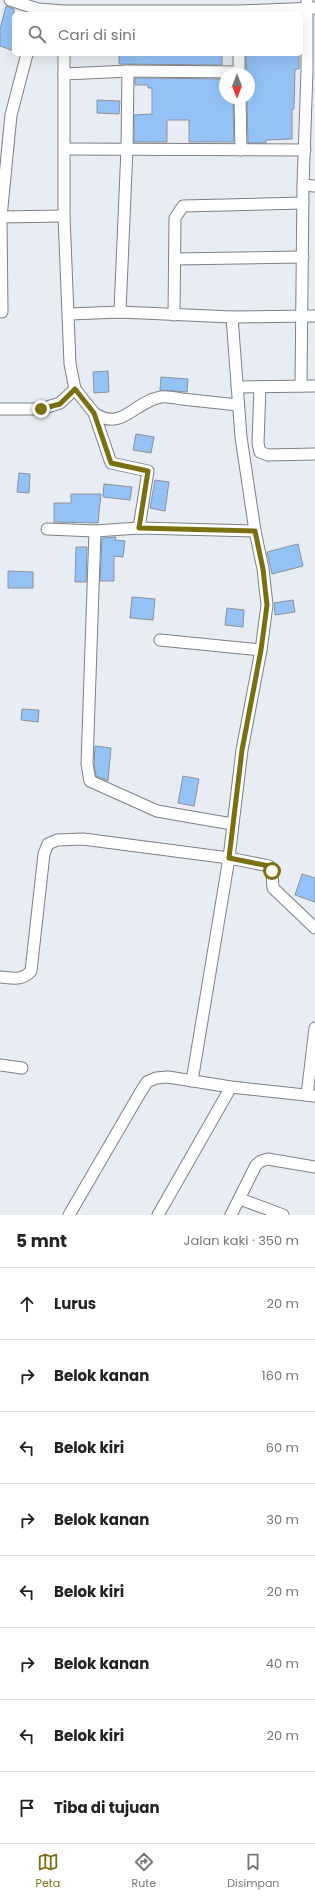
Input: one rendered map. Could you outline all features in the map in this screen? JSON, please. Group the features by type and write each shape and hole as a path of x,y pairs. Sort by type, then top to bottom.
{"street":[{"path":"10,0 38,12 64,12 95,6 168,5 239,8 310,5 311,71 303,186 301,386"},
{"path":"2,312 0,217 11,115 26,56"},
{"path":"64,56 64,216 70,314 70,364 75,389 94,413 102,419 110,421 121,418 145,403 162,397 238,405"},
{"path":"239,56 239,68"},
{"path":"64,74 128,71 219,73"},
{"path":"120,312 127,148 128,71"},
{"path":"240,104 241,150"},
{"path":"65,149 127,148 305,150"},
{"path":"303,186 315,186"},
{"path":"174,315 175,218 182,206 303,203"},
{"path":"0,217 64,216"},
{"path":"175,259 303,257"},
{"path":"70,314 120,312 232,317 315,316"},
{"path":"192,1081 229,858 242,750 261,650 267,605 263,569 255,531 238,405 232,317"},
{"path":"237,387 315,386"},
{"path":"260,387 258,443 260,452 268,455 315,454"},
{"path":"0,409 41,409 60,404 75,389"},
{"path":"94,413 111,463 148,471 139,528"},
{"path":"46,529 95,531 139,528 255,531"},
{"path":"95,531 87,764 90,781 157,811 232,824"},
{"path":"160,640 261,650"},
{"path":"0,977 19,979 26,976 31,971 44,854 48,844 57,840 83,839 229,858 269,866 272,871 273,888 315,928"},
{"path":"69,1215 147,1082 156,1078 168,1077 231,1087 311,1096 315,1028"},
{"path":"0,1065 22,1068"},
{"path":"158,1215 231,1087"},
{"path":"231,1215 240,1200 256,1165 261,1161 268,1159 315,1167"},
{"path":"240,1200 283,1215"}],"building":[{"path":"6,6 14,9 14,12 12,12 12,50 0,46 0,29"},
{"path":"119,56 222,56 222,65 119,64"},
{"path":"246,56 299,56 299,69 295,69 294,109 292,109 292,139 266,140 266,143 248,143 247,104 255,104 255,68 246,68"},
{"path":"135,78 219,79 219,104 233,104 234,142 189,142 189,120 167,120 167,142 134,142 134,115 152,114 152,88 148,88 148,85 135,85"},
{"path":"97,100 120,101 119,114 97,113"},
{"path":"108,371 109,392 94,393 93,372"},
{"path":"161,377 188,379 187,392 160,390"},
{"path":"136,434 154,437 151,453 133,450"},
{"path":"19,473 30,474 29,493 17,492"},
{"path":"155,480 169,482 165,511 150,508"},
{"path":"104,484 132,487 130,500 103,497"},
{"path":"71,494 101,494 98,523 54,522 54,503 71,503"},
{"path":"116,537 115,540 125,541 123,557 114,556 114,581 100,581 102,538"},
{"path":"298,544 303,566 272,574 267,552"},
{"path":"76,547 87,547 86,582 75,582"},
{"path":"8,571 33,572 33,588 8,588"},
{"path":"132,597 155,599 153,620 130,618"},
{"path":"293,600 295,612 275,615 274,603"},
{"path":"227,608 244,610 243,627 225,625"},
{"path":"22,709 39,710 38,722 21,720"},
{"path":"95,746 111,748 108,781 96,776 94,764"},
{"path":"183,776 199,779 194,806 178,803"},
{"path":"302,874 315,878 315,902 295,895"}],"route":[{"path":"41,409 60,404 75,389 94,413 111,463 148,471 139,528 255,531 263,569 267,605 261,650 242,750 229,858 269,866 272,871"}]}
